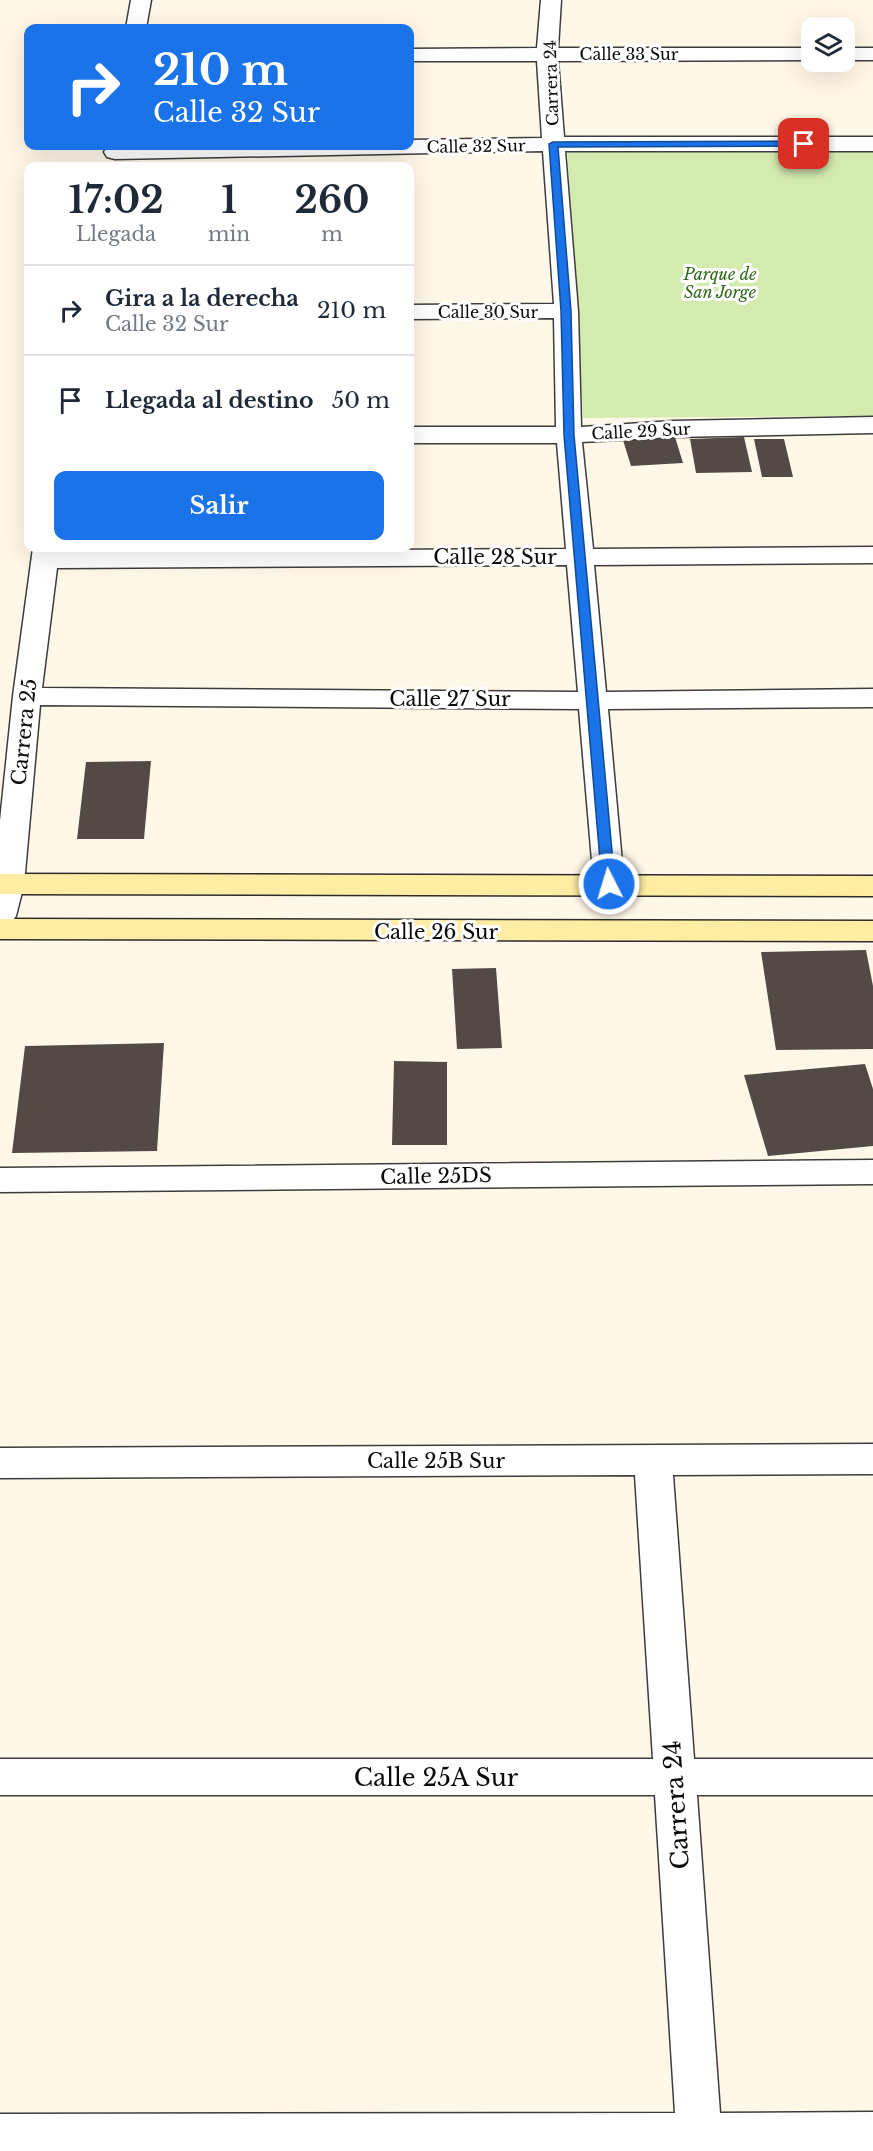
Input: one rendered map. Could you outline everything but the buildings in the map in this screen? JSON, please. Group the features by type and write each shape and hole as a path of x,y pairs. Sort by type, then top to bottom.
{"street":[{"path":"137,24 141,0"},
{"name":"Carrera 24","path":"551,0 547,55 566,311 569,435 609,884"},
{"name":"Calle 33 Sur","path":"414,55 801,54"},
{"path":"855,54 873,54"},
{"name":"Calle 32 Sur","path":"414,147 553,144 873,144"},
{"name":"Calle 32 Sur","path":"115,155 314,150"},
{"name":"Calle 30 Sur","path":"414,312 566,311"},
{"name":"Calle 29 Sur","path":"414,435 569,435 673,429 873,424"},
{"name":"Calle 28 Sur","path":"45,554 581,557 873,555"},
{"name":"Carrera 25","path":"0,916 45,554"},
{"name":"Calle 27 Sur","path":"27,696 592,701 873,698"},
{"path":"4,884 873,886"},
{"name":"Calle 26 Sur","path":"0,929 873,931"},
{"name":"Calle 25DS","path":"0,1180 873,1172"},
{"name":"Calle 25B Sur","path":"0,1463 873,1459"},
{"name":"Carrera 24","path":"653,1460 699,2143"},
{"name":"Calle 25A Sur","path":"0,1777 873,1777"},
{"path":"0,2136 699,2143 873,2134"}],"green space":[{"name":"Parque de San Jorge","path":"873,148 873,416 583,418 567,150"}],"route":[{"path":"609,884 569,435 566,311 553,144 804,144"}]}
